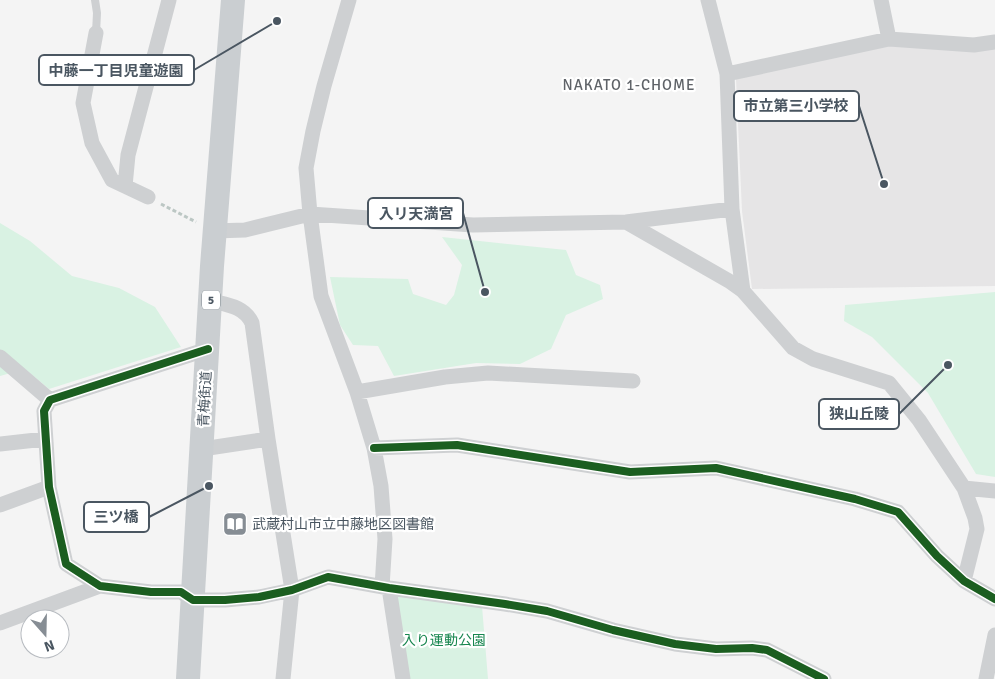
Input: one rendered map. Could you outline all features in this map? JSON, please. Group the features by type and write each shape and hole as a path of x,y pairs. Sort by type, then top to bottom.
{"main road":[{"name":"青梅街道","path":"188,679 214,231 233,0"}],"street":[{"path":"125,186 128,154 170,0"},
{"path":"349,0 324,86 306,168 321,296 357,392 374,448 381,486 385,540 385,588 403,679"},
{"path":"708,0 727,74 732,210 743,291"},
{"path":"881,0 889,39"},
{"path":"96,33 84,103 92,142 112,180 148,197"},
{"path":"727,74 889,39 974,45 995,42"},
{"path":"214,231 245,230 310,214 472,225 626,222 732,210"},
{"path":"626,222 730,281 743,291 793,348 813,358 889,383 919,420 964,488 977,529 964,580"},
{"path":"210,301 241,310 249,316 252,323 292,590 283,679"},
{"path":"208,349 50,400 44,411 49,487 66,564 100,586 151,592 181,592 193,600 225,600 259,597 292,590 328,577 385,588 547,611 613,630 696,647 766,650 824,679"},
{"path":"0,357 50,400"},
{"path":"357,392 445,377 488,373 633,381"},
{"path":"0,444 45,439"},
{"path":"202,449 268,439"},
{"path":"374,448 457,446 630,472 716,468 845,497 898,512 937,556 964,580 995,599"},
{"path":"0,505 49,487"},
{"path":"964,488 995,491"},
{"path":"0,623 100,586"},
{"path":"986,679 995,635"}],"lane":[{"path":"95,0 96,33"}],"path":[{"path":"148,197 214,231"}],"shaded area":[{"path":"893,44 995,47 995,286 752,289 742,211 736,79"}],"green space":[{"path":"0,223 30,241 72,276 119,288 155,307 181,347 49,389 25,369 0,376"},
{"path":"442,237 566,250 576,275 600,285 603,299 566,315 551,349 520,364 476,363 394,376 378,346 353,345 340,325 330,277 408,279 413,294 446,305 454,295 462,265"},
{"path":"995,292 995,477 976,474 928,393 872,337 844,321 845,305"},
{"name":"入り運動公園","path":"401,595 482,606 488,679 407,679 394,599"}],"cycle path":[{"path":"208,349 50,400 44,411 49,487 66,564 100,586 151,592 181,592 193,600 225,600 259,597 292,590 328,577 389,588 547,611 613,630 675,644 716,649 752,648 767,650 824,679"},
{"path":"374,448 457,445 630,472 716,468 855,499 898,512 937,556 964,581 995,599"}],"place":[{"name":"中藤一丁目児童遊園","path":"277,21"},
{"name":"市立第三小学校","path":"884,184"},
{"name":"入リ天満宮","path":"485,292"},
{"name":"狭山丘陵","path":"948,365"},
{"name":"三ツ橋","path":"209,486"},
{"name":"武蔵村山市立中藤地区図書館","path":"235,524"}],"district":[{"name":"NAKATO 1-CHOME","path":"629,85"}]}
